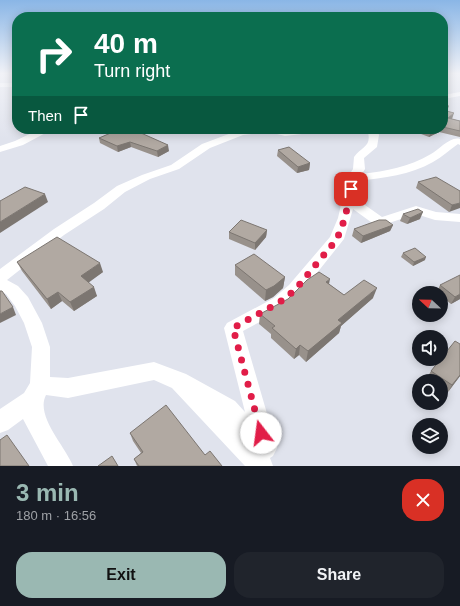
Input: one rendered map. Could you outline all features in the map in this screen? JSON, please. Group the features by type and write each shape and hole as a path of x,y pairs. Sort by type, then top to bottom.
{"street":[{"path":"0,149 19,143 38,134"},
{"path":"0,277 59,232 100,206 121,189 146,177 175,167 206,146 236,134"},
{"path":"0,422 36,392 68,388 154,371 179,381 227,408 244,429 265,448 233,328 280,302 295,290 337,239 350,200 353,178 359,169 359,157 372,147 374,134"},
{"path":"353,178 387,175 399,172 439,154 457,141 460,142"},
{"path":"350,200 380,222 416,210 435,216 460,218"},
{"path":"0,282 12,290 22,302 33,323 41,347 33,418 61,466"},
{"path":"179,381 261,466"}],"building":[{"path":"448,111 454,113 448,118"},
{"path":"448,118 460,121 460,131 448,128"},
{"path":"108,134 143,134 168,145 157,151 130,142 117,146 99,138"},
{"path":"289,147 310,163 298,167 278,150"},
{"path":"436,177 460,191 460,203 452,205 418,182"},
{"path":"25,187 45,194 0,222 0,201"},
{"path":"418,209 423,212 410,218 403,214"},
{"path":"241,220 267,230 255,243 229,232"},
{"path":"379,220 386,220 393,225 363,236 354,229"},
{"path":"57,237 100,263 81,276 94,287 70,302 58,292 47,299 17,262"},
{"path":"415,248 426,257 414,262 403,253"},
{"path":"254,254 285,277 274,286 266,290 235,265"},
{"path":"319,272 330,279 326,282 344,295 364,280 377,288 338,320 342,323 308,351 300,345 296,349 272,328 275,326 260,314 288,299 307,280"},
{"path":"460,275 460,294 455,297 448,291 448,286 440,285"},
{"path":"0,291 2,291 13,307 0,314"},
{"path":"455,341 460,344 460,375 452,385 448,382 448,374 436,374 431,371 435,366 448,366 448,350"},
{"path":"166,405 205,455 210,451 222,466 139,466 134,459 143,452 130,433"},
{"path":"7,435 29,466 0,466 0,440"},
{"path":"112,456 118,466 98,466"}],"route":[{"path":"261,433 233,328 280,302 295,290 337,239 345,218 350,200 351,189"}]}
